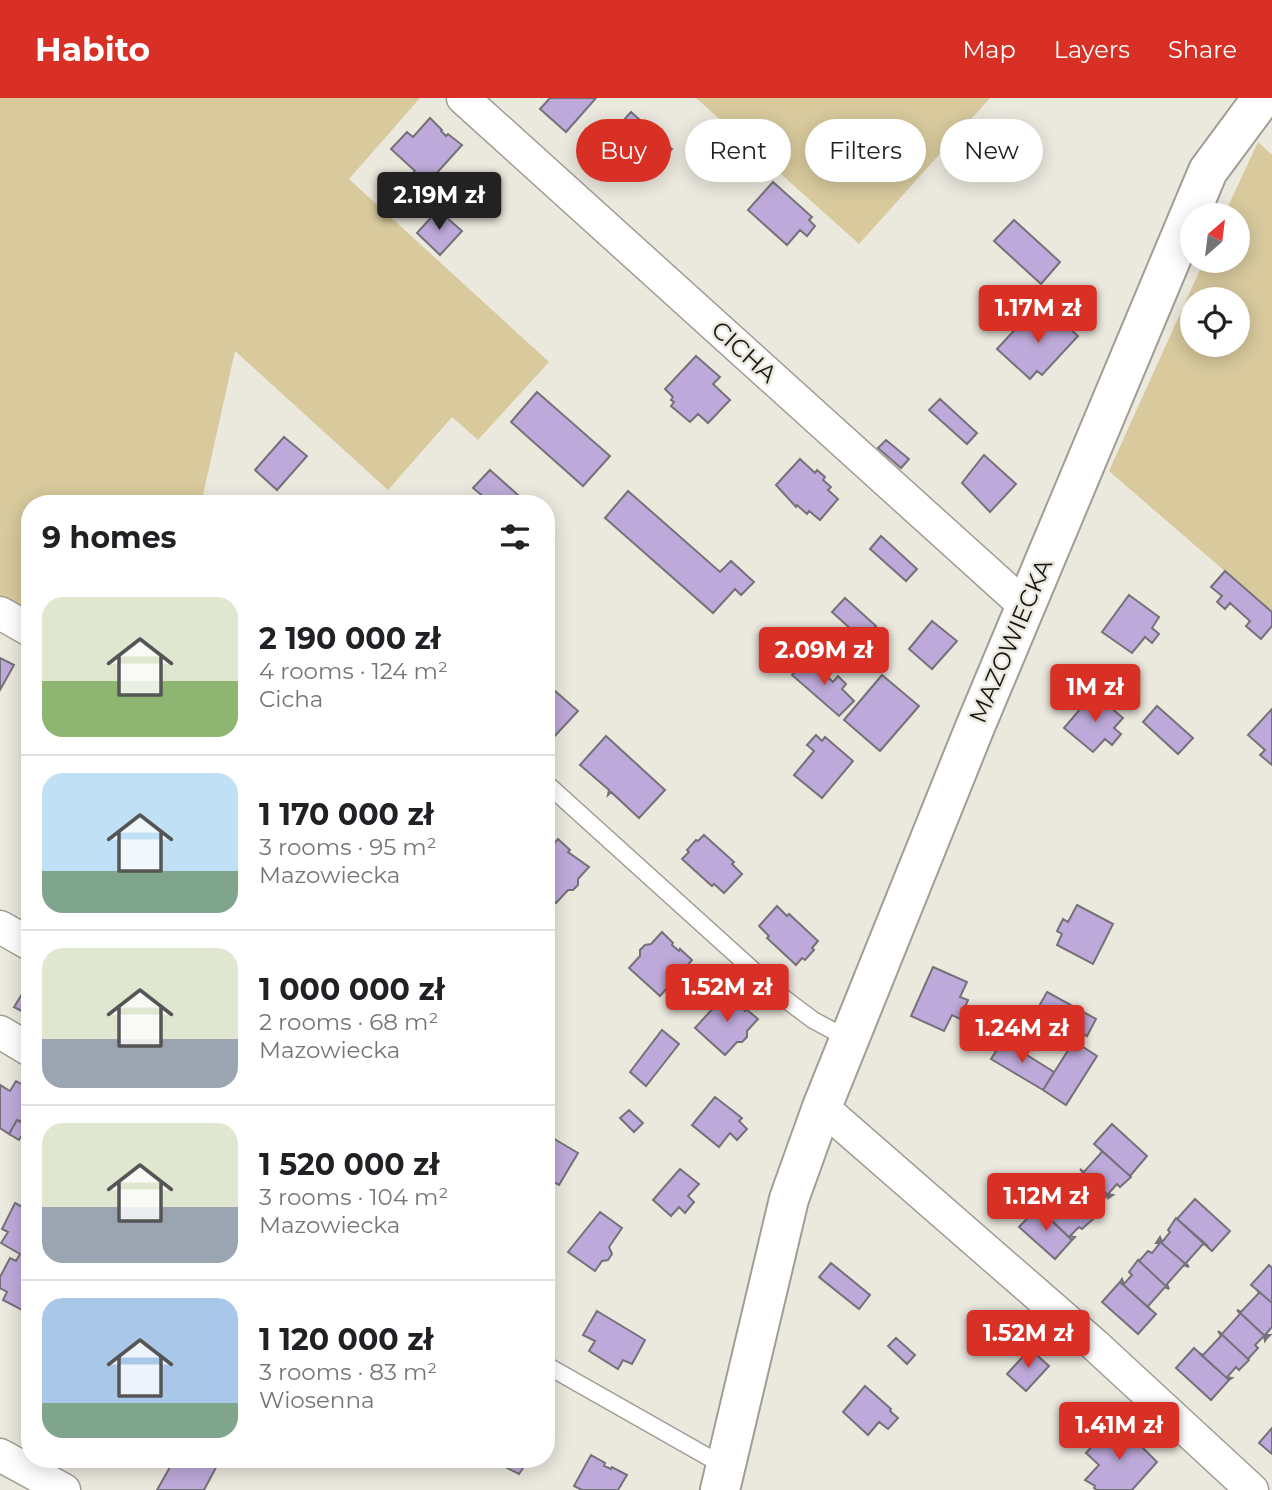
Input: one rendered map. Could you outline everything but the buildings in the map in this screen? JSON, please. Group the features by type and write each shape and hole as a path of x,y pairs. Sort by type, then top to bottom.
{"street":[{"name":"CICHA","path":"463,98 1025,606"},
{"name":"MAZOWIECKA","path":"722,1478 789,1199 822,1107 1025,606 1208,171 1262,98"},
{"path":"0,613 21,625"},
{"path":"0,927 21,939"},
{"path":"0,1032 21,1045"},
{"path":"822,1107 1095,1346 1252,1490"},
{"path":"0,1455 21,1466"},
{"path":"24,1468 64,1490"}],"lane":[{"path":"555,791 785,999 813,1020 849,1040"},
{"path":"555,1371 722,1478"}],"shaded area":[{"path":"0,98 420,98 349,179 549,362 478,440 452,417 388,490 235,351 203,495 21,495 21,608 0,596"},
{"path":"696,98 990,98 971,119 940,119 940,154 926,169 926,119 805,119 805,182 915,182 859,244 790,182 791,119 719,119"},
{"path":"1258,142 1272,155 1272,612 1109,471 1180,314 1180,357 1250,357 1250,287 1192,287 1199,273 1250,273 1250,203 1230,203"}]}
